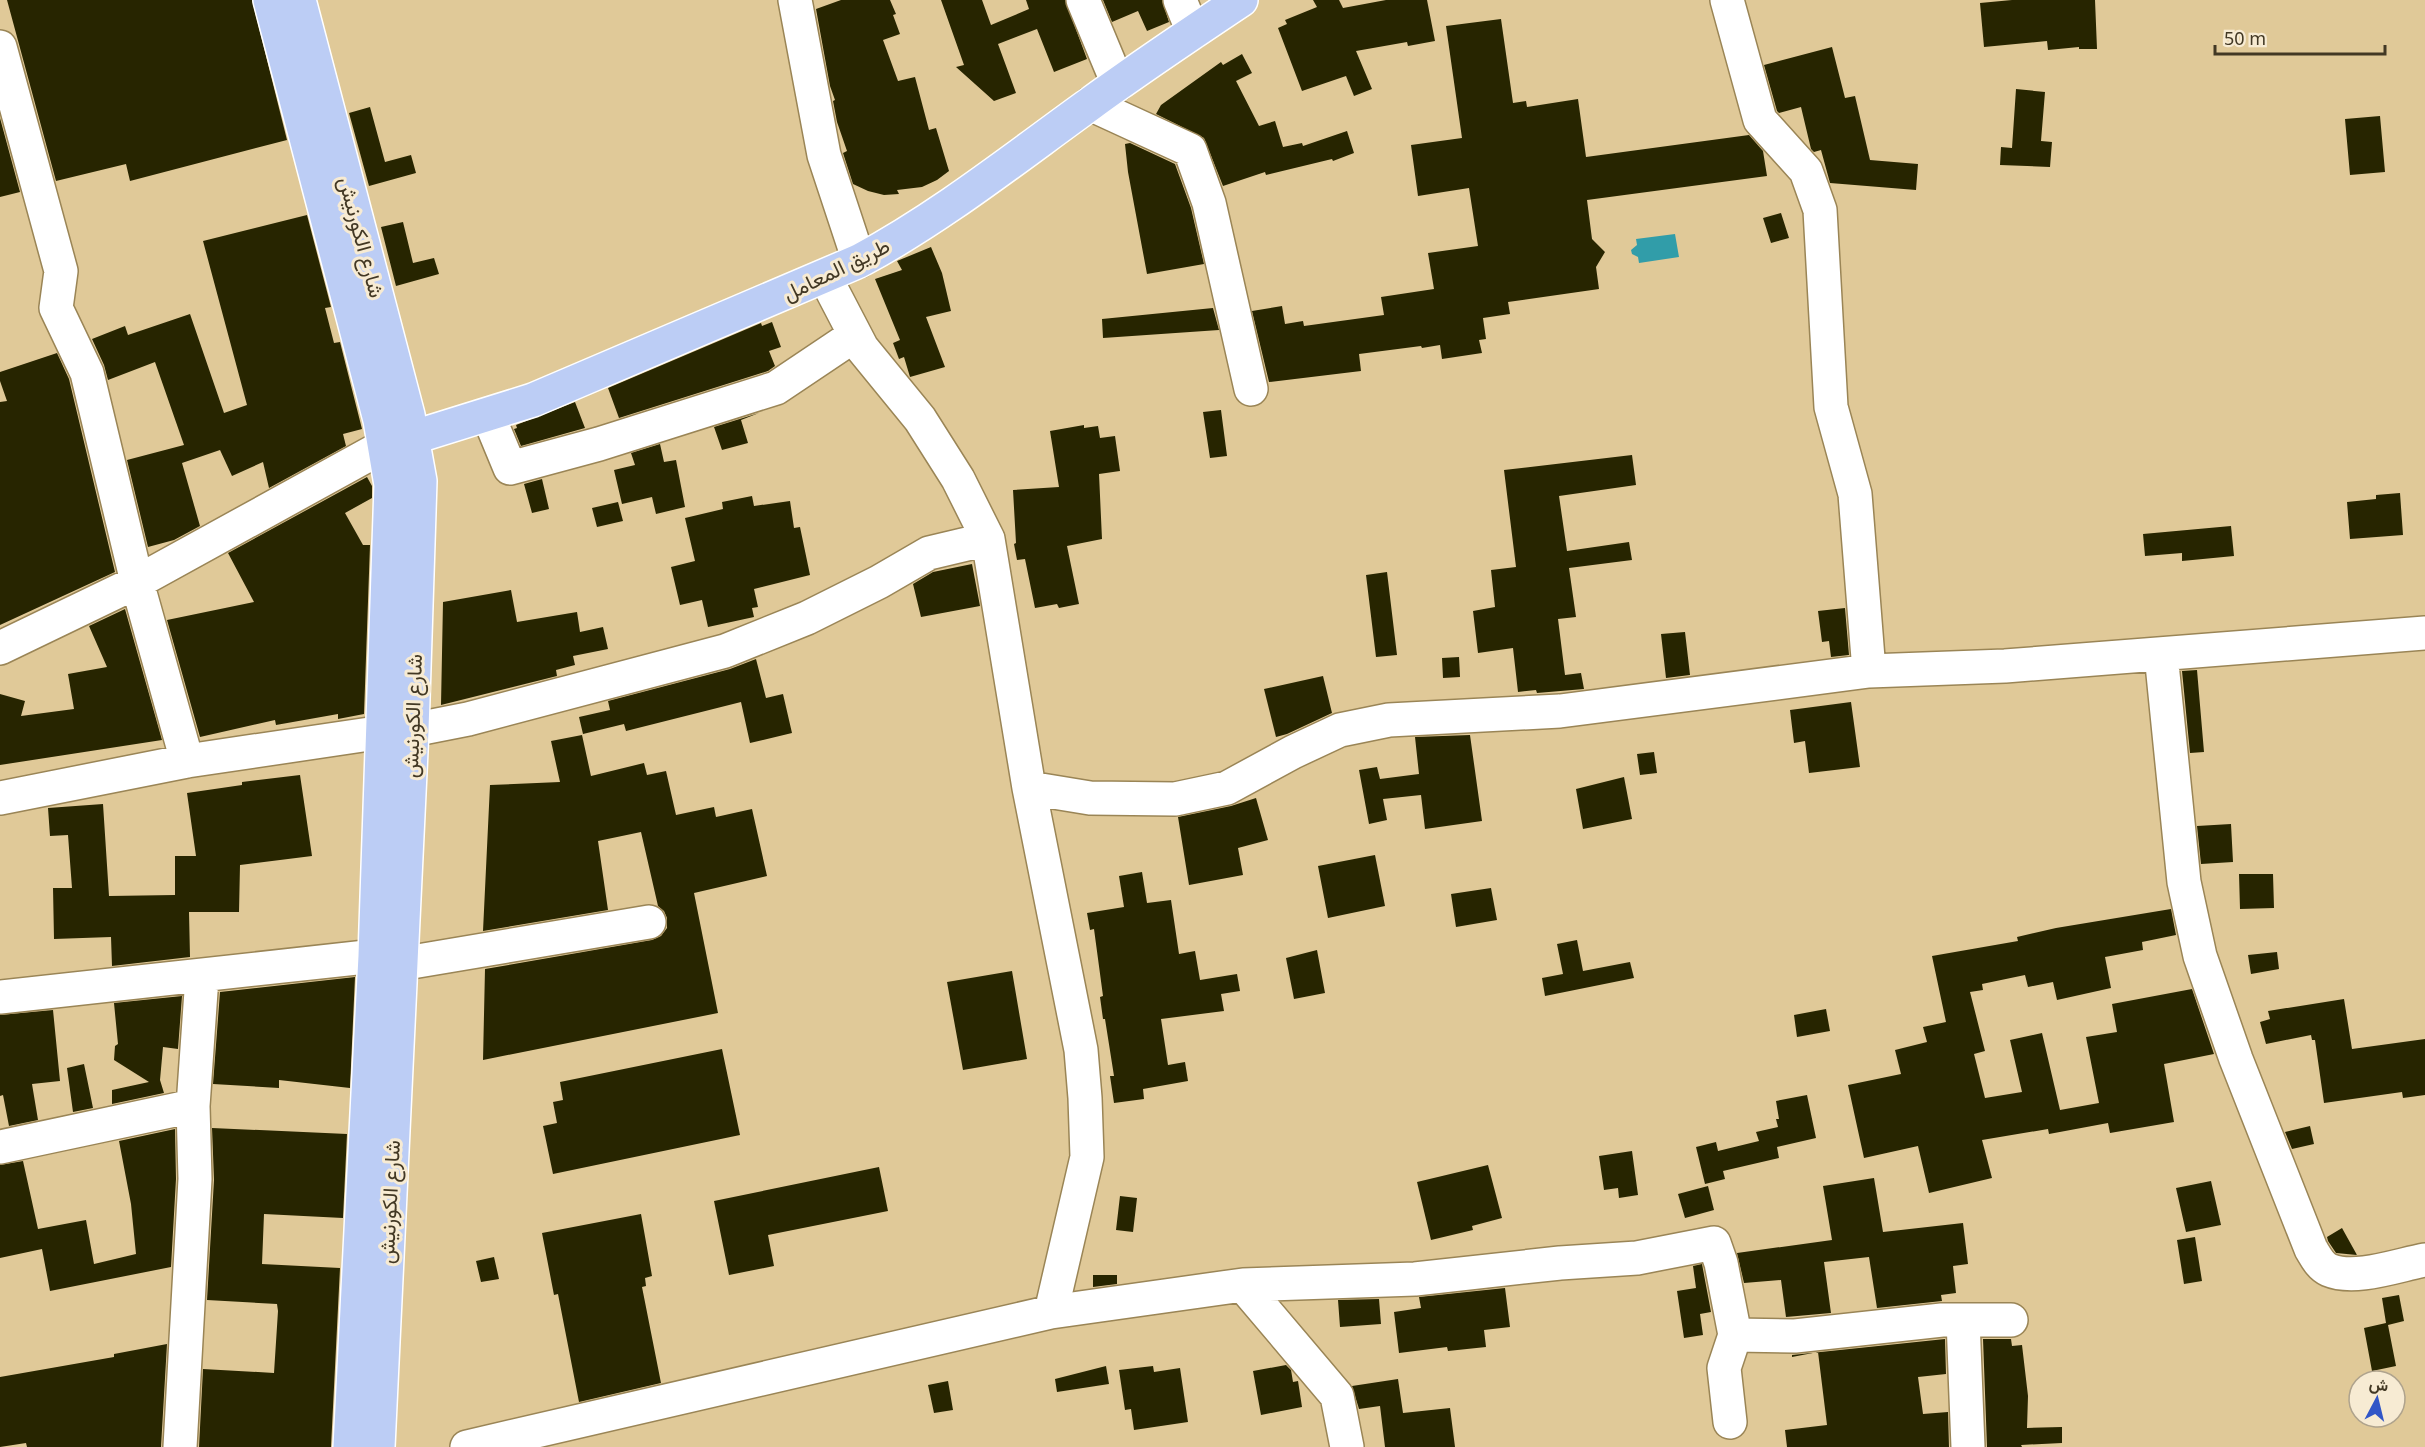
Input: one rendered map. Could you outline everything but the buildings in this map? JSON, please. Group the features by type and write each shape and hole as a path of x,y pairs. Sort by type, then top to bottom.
{"main road":[{"name":"شارع الكورنيش","path":"270,0 380,420 399,442 420,481 398,731 387,960 350,1447"},
{"name":"شارع الكورنيش","path":"299,0 399,442"},
{"name":"طريق المعامل","path":"399,442 533,400 825,277 886,247 1240,0"},
{"name":"شارع الكورنيش","path":"378,1447 387,960"}],"street":[{"path":"795,0 824,155 859,261"},
{"path":"1083,0 1118,84"},
{"path":"1180,0 1192,32"},
{"path":"1727,0 1760,120 1806,171 1820,210 1831,407 1854,494 1869,671"},
{"path":"0,47 62,272 56,308 87,373 138,582 187,762"},
{"path":"1090,104 1190,150 1209,202 1251,389"},
{"path":"825,277 862,348 920,419 958,479 988,538 1029,788 1081,1050 1085,1098 1087,1157 1051,1312"},
{"path":"488,414 510,468 599,444 776,388 855,335"},
{"path":"0,648 138,582 399,442"},
{"path":"0,798 187,762 468,719 725,651 807,618 879,582 929,553 988,538"},
{"path":"1029,788 1090,798 1175,799 1227,788 1293,752 1340,730 1389,720 1560,711 1869,671 2006,666 2425,633"},
{"path":"2161,654 2184,882 2200,956 2236,1059 2311,1249 2317,1260 2327,1269 2340,1273 2356,1274 2425,1260"},
{"path":"0,997 387,960 649,922"},
{"path":"180,1447 195,1179 194,1106 202,977"},
{"path":"0,1147 194,1106"},
{"path":"467,1447 1051,1312 1242,1285 1415,1279 1560,1263 1637,1258 1714,1244 1721,1263 1735,1335 1724,1368 1730,1422"},
{"path":"1242,1285 1337,1396 1347,1447"},
{"path":"1735,1335 1795,1336 1942,1320 2011,1320"},
{"path":"1963,1320 1968,1447"}],"water":[{"path":"1675,234 1679,257 1639,263 1638,257 1632,254 1631,250 1637,245 1636,239"}]}
